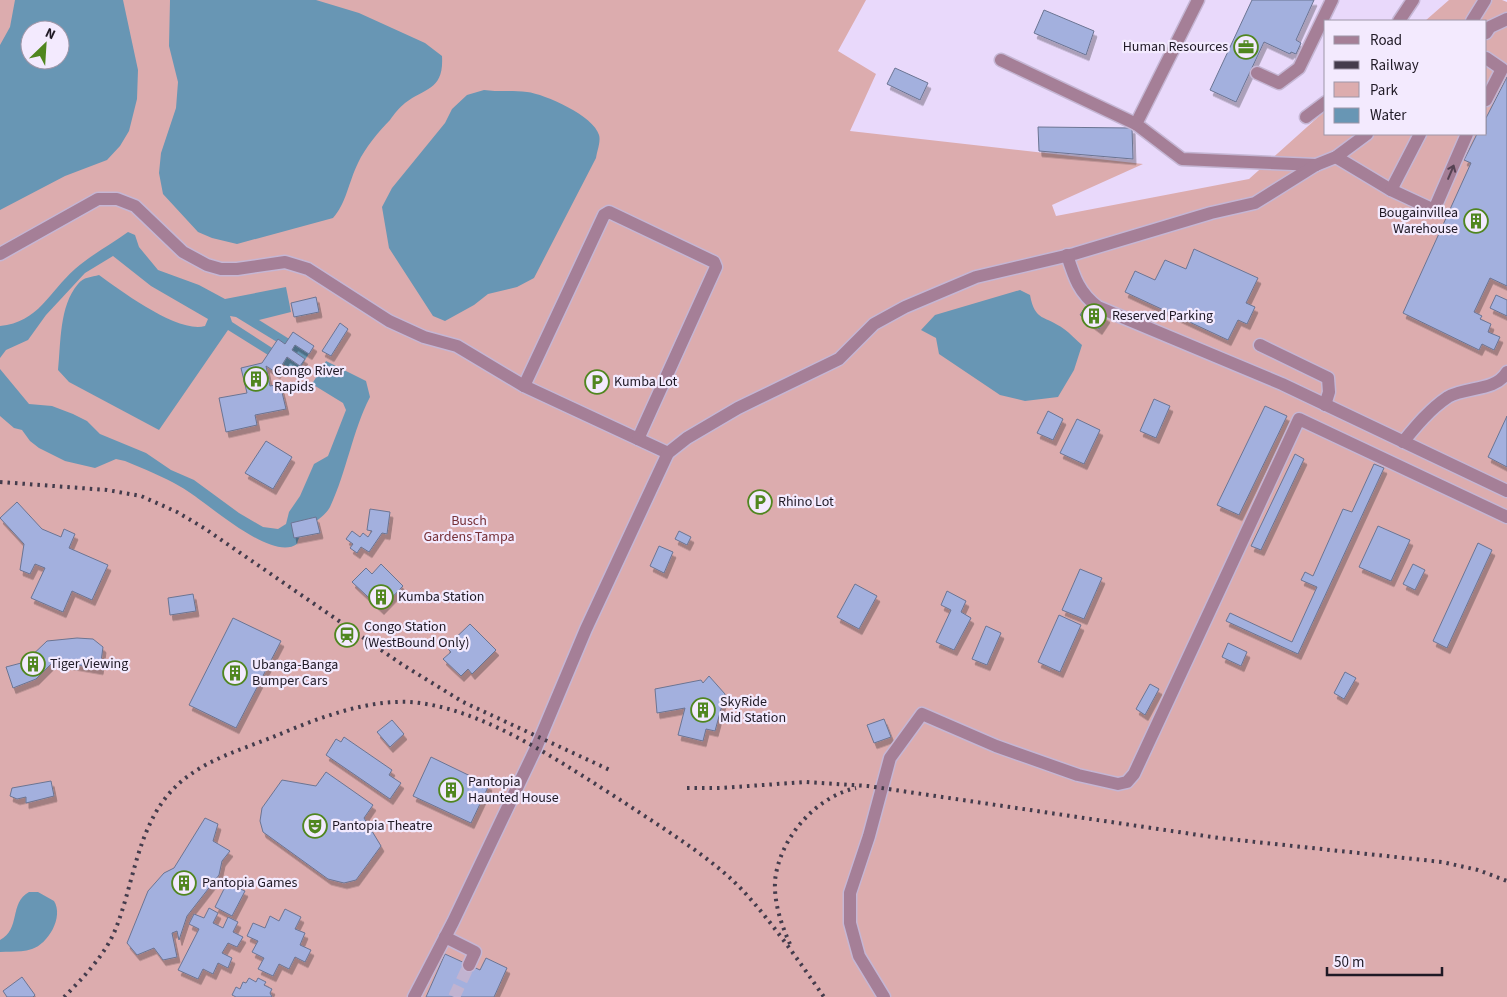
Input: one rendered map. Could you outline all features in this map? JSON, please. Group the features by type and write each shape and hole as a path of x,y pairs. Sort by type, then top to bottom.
{"lane":[{"path":"1136,124 1198,0"},
{"path":"1257,73 1279,83 1300,68 1332,0"},
{"path":"1400,20 1413,0"},
{"path":"1473,20 1485,0"},
{"path":"1487,32 1490,28 1507,19"},
{"path":"1487,59 1502,69 1487,98"},
{"path":"1001,60 1136,124 1182,159 1316,165"},
{"path":"1306,118 1324,104"},
{"path":"414,997 536,748 586,629 668,453 687,438 738,408 839,358 874,324 905,307 976,277 1067,255 1210,213 1255,203 1316,165 1336,156 1366,135"},
{"path":"1391,190 1419,135"},
{"path":"1336,156 1391,190 1434,210 1467,135"},
{"path":"0,254 88,203 98,199 116,199 135,206 183,252 207,265 221,269 237,269 285,262 308,269 389,321 424,337 457,346 524,386 668,453"},
{"path":"524,386 604,215 610,212 714,262 716,267 638,439"},
{"path":"1067,255 1078,287 1085,297 1098,306 1196,347 1325,405 1507,491"},
{"path":"1260,345 1328,378 1330,392 1325,405"},
{"path":"1403,442 1420,421 1448,397 1463,390 1493,384 1504,377 1507,372"},
{"path":"884,997 859,956 848,908 850,893 869,836 890,758 922,714 996,746 1078,775 1118,784 1127,782 1134,774 1299,419 1507,517"},
{"path":"445,937 475,952 469,965"}],"green space":[{"name":"Busch Gardens Tampa","path":"0,0 866,0 838,51 876,74 850,131 1143,164 1052,205 1056,216 1249,179 1324,112 1324,135 1487,135 1487,20 1426,20 1449,0 1502,0 1507,2 1507,997 0,997"}],"water":[{"path":"15,0 123,0 138,70 137,99 129,131 120,146 107,160 65,176 0,210 0,45 10,27"},
{"path":"170,0 316,0 359,13 425,43 442,56 440,75 437,82 432,86 401,106 372,140 358,163 344,199 333,218 237,244 212,238 198,232 163,194 159,173 161,153 176,108 178,82 169,46"},
{"path":"484,90 527,92 556,101 588,121 599,135 599,143 596,158 534,278 517,287 488,294 474,305 445,321 433,316 389,248 382,207 392,188 445,123 452,109 467,95"},
{"path":"128,232 135,235 139,247 158,270 199,285 225,299 286,287 291,312 259,320 310,352 297,373 228,330 159,430 69,382 58,370 62,325 67,303 72,293 80,282 85,279 99,275 150,310 181,324 194,327 205,326 208,319 151,286 113,256 85,273 46,315 28,340 6,350 0,358 0,326 24,319 34,313 75,269","holes":["230,316 236,317 305,359 300,366 232,322"]},
{"path":"1020,290 1030,295 1032,304 1038,314 1064,329 1082,345 1074,370 1058,397 1025,401 1000,395 939,354 936,338 921,330 935,315"},
{"path":"326,361 366,381 370,397 330,507 303,532 297,544 286,548 271,545 255,538 181,487 161,476 125,461 116,459 95,468 65,461 39,448 30,441 22,430 14,428 0,416 0,369 29,404 52,406 87,421 100,434 146,453 171,470 194,480 239,513 263,527 278,529 286,524 289,512 300,496 314,464 328,456 346,410 343,403 312,384"},
{"path":"29,892 38,892 54,901 57,907 57,915 53,929 44,942 32,949 0,952 0,940 11,929 19,903"}],"building":[{"name":"Human Resources","path":"1252,0 1314,0 1296,40 1301,43 1296,54 1291,52 1290,54 1264,42 1236,102 1210,90"},
{"path":"1044,10 1094,31 1086,55 1034,33"},
{"path":"895,68 928,83 920,100 887,84"},
{"name":"Bougainvillea Warehouse","path":"1507,77 1507,286 1490,278 1474,312 1482,316 1480,319 1491,324 1488,332 1500,337 1494,350 1482,344 1479,350 1403,313 1471,163 1464,160 1476,135 1487,135 1487,116"},
{"path":"1038,127 1132,128 1133,159 1039,151"},
{"path":"1194,249 1258,278 1246,303 1255,307 1247,324 1238,320 1228,340 1125,292 1135,271 1155,280 1165,260 1186,269"},
{"path":"1496,295 1507,300 1507,316 1490,308"},
{"path":"316,297 319,312 294,317 291,303"},
{"name":"Reserved Parking","path":"1087,304 1107,317 1099,329 1080,315"},
{"path":"340,323 348,329 331,356 322,351"},
{"name":"Congo River Rapids","path":"293,332 314,346 309,354 295,345 292,350 305,359 300,366 287,357 277,373 266,366 270,386 280,384 286,409 255,415 257,425 226,432 219,398 247,393 241,368 262,363 278,339 285,344"},
{"path":"1154,399 1170,406 1156,438 1140,431"},
{"path":"1265,406 1287,416 1239,515 1217,505"},
{"path":"1048,411 1063,419 1053,440 1037,433"},
{"path":"1507,416 1507,467 1488,457"},
{"path":"1077,419 1100,430 1084,464 1060,453"},
{"path":"266,441 292,457 273,489 245,473"},
{"path":"1295,454 1304,459 1261,550 1251,546"},
{"path":"1374,464 1384,468 1298,654 1226,621 1230,613 1292,642 1317,587 1301,580 1305,572 1313,576 1343,509 1352,512"},
{"path":"17,502 42,529 61,537 64,529 75,534 69,548 108,565 92,600 72,591 63,612 31,598 45,568 35,564 30,574 20,570 24,544 0,518"},
{"path":"370,509 390,512 387,534 382,533 369,552 361,547 357,553 350,548 353,544 346,539 352,531 360,537 363,533 368,537 372,531 367,530"},
{"path":"316,517 320,533 294,538 291,523"},
{"path":"1378,526 1410,540 1391,581 1359,567"},
{"path":"679,531 691,537 687,545 675,539"},
{"path":"1478,543 1492,550 1447,648 1433,641"},
{"path":"659,546 673,552 664,573 650,566"},
{"name":"Kumba Station","path":"381,564 403,586 381,609 352,582 366,568 372,574"},
{"path":"1413,564 1425,570 1415,590 1403,584"},
{"path":"1080,569 1102,578 1084,619 1062,610"},
{"path":"855,584 877,596 859,629 837,617"},
{"path":"947,591 966,601 961,612 971,618 954,650 936,642 951,610 941,605"},
{"path":"193,594 196,611 170,615 168,598"},
{"path":"1059,615 1081,625 1060,672 1038,662"},
{"name":"Ubanga-Banga Bumper Cars","path":"233,618 281,641 236,728 189,705"},
{"path":"470,624 496,650 472,674 468,669 461,676 443,659 451,652 446,647"},
{"path":"986,626 1001,633 987,665 972,659"},
{"name":"Tiger Viewing","path":"77,638 93,639 103,647 100,669 54,661 36,679 13,688 6,667 25,662 47,641"},
{"path":"1228,643 1247,652 1241,666 1222,657"},
{"path":"1345,672 1356,678 1344,699 1334,693"},
{"name":"SkyRide Mid Station","path":"709,676 725,694 715,731 706,729 703,741 678,735 685,708 657,713 655,689 701,680 703,683"},
{"path":"1150,684 1159,689 1145,715 1136,709"},
{"path":"884,719 891,737 874,743 867,725"},
{"path":"392,720 404,734 390,747 377,732"},
{"path":"344,737 392,770 389,775 401,783 390,799 326,755 336,739 341,742"},
{"name":"Pantopia Haunted House","path":"431,757 489,785 471,823 413,796"},
{"name":"Pantopia Theatre","path":"326,772 373,805 364,818 381,846 356,880 344,883 328,879 263,832 260,821 262,808 282,780 316,786"},
{"path":"51,781 54,796 26,803 26,797 17,799 10,796 12,788"},
{"name":"Pantopia Games","path":"205,818 218,824 213,841 230,851 222,861 219,875 187,916 179,940 177,931 172,933 177,957 163,960 154,948 137,955 127,943 148,891 164,873 174,868"},
{"path":"227,883 245,891 232,916 215,907"},
{"path":"209,908 218,913 213,923 223,928 228,917 238,922 233,932 243,937 237,947 228,943 222,953 232,958 228,968 218,963 213,974 203,969 198,979 178,970 199,929 189,924 194,914 204,918"},
{"path":"285,909 301,917 295,929 305,933 300,945 311,950 305,962 295,957 289,969 279,964 273,976 258,969 264,958 252,952 258,941 247,936 253,923 265,928 270,916 279,921"},
{"path":"445,954 480,970 486,958 507,968 494,997 426,997"},
{"path":"22,977 35,995 33,997 7,997 3,991"},
{"path":"249,978 256,982 258,978 266,982 264,985 272,989 270,993 272,997 236,997 232,995 236,987 240,989 243,982 246,983"}],"tunnel":[{"path":"454,997 469,965"}],"railway":[{"path":"0,482 107,490 141,496 177,512 204,528 403,665 463,702 612,771"},
{"path":"64,997 93,965 112,938 149,826 167,796 178,785 202,767 216,760 323,717 357,707 392,702 410,702 438,706 494,726 576,772 692,848 729,877 754,903 779,934 824,997"},
{"path":"687,788 720,788 806,782 868,786 1219,838 1442,862 1478,870 1507,881"},
{"path":"790,944 779,913 775,889 778,865 784,850 792,835 813,810 827,800 856,788"}],"place":[{"name":"Human Resources","path":"1246,47"},
{"name":"Bougainvillea Warehouse","path":"1476,221"},
{"name":"Reserved Parking","path":"1094,316"},
{"name":"Congo River Rapids","path":"256,379"},
{"name":"Kumba Lot","path":"597,382"},
{"name":"Rhino Lot","path":"760,502"},
{"name":"Kumba Station","path":"381,597"},
{"name":"Congo Station (WestBound Only)","path":"347,635"},
{"name":"Tiger Viewing","path":"33,664"},
{"name":"Ubanga-Banga Bumper Cars","path":"235,673"},
{"name":"SkyRide Mid Station","path":"703,710"},
{"name":"Pantopia Haunted House","path":"451,790"},
{"name":"Pantopia Theatre","path":"315,826"},
{"name":"Pantopia Games","path":"184,883"}]}
